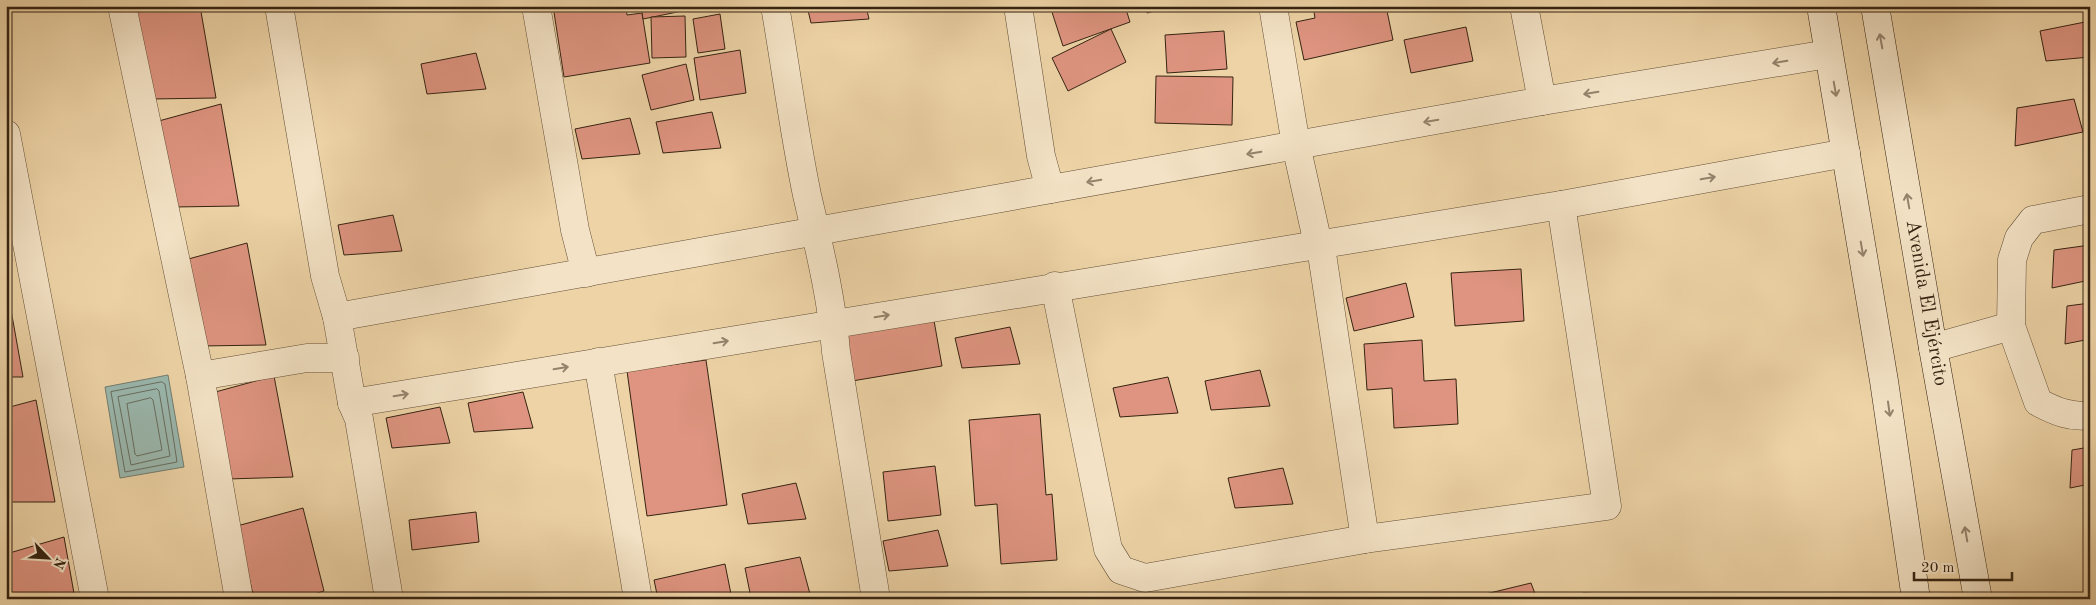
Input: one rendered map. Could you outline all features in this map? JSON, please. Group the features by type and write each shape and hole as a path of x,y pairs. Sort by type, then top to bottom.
{"street":[{"path":"122,6 200,376 238,599"},
{"path":"280,6 325,276 337,317 352,403 358,419 389,599"},
{"path":"536,6 575,230 586,273"},
{"path":"775,6 807,194 834,324 836,352 876,599"},
{"path":"1018,6 1040,156 1050,189"},
{"path":"1273,6 1296,145 1318,244 1322,254 1365,539"},
{"path":"1524,6 1542,101"},
{"path":"1821,6 1884,381 1916,599"},
{"name":"Avenida El Ejército","path":"1875,6 1978,599"},
{"path":"337,317 1542,101 1828,54"},
{"path":"6,134 95,599"},
{"path":"352,403 1055,286 1561,205 1846,153"},
{"path":"1055,286 1108,549 1121,570 1145,578 1365,539 1607,506 1561,205"},
{"path":"2090,209 2033,220 2019,238 2012,260 2011,326 2038,402 2056,412 2080,416 2090,415"},
{"path":"1933,348 2011,326"},
{"path":"200,376 307,358 345,358"},
{"path":"598,362 638,599"}],"water":[{"path":"168,375 184,467 120,478 105,387"}],"building":[{"path":"160,6 200,6 216,98 151,99 132,14"},
{"path":"553,6 613,6 613,9 626,7 627,15 642,13 650,63 564,77"},
{"path":"641,6 707,6 643,19"},
{"path":"807,6 866,6 869,19 811,23"},
{"path":"1050,6 1125,6 1130,22 1063,46"},
{"path":"1146,6 1174,6 1147,13"},
{"path":"1313,6 1386,6 1393,40 1304,60 1296,22 1315,18"},
{"path":"720,14 725,49 698,53 693,19"},
{"path":"685,16 686,57 652,58 651,17"},
{"path":"2090,21 2090,57 2046,61 2040,31"},
{"path":"1466,27 1473,61 1411,73 1404,40"},
{"path":"1111,29 1126,62 1068,91 1052,58"},
{"path":"1224,31 1227,69 1167,73 1165,35"},
{"path":"740,50 746,93 700,100 694,58"},
{"path":"476,53 486,89 427,94 421,64"},
{"path":"686,64 694,100 651,110 642,75"},
{"path":"1156,76 1233,77 1232,125 1155,123"},
{"path":"2074,99 2083,132 2015,146 2017,108"},
{"path":"221,104 239,206 174,207 155,122"},
{"path":"712,112 721,148 663,153 656,122"},
{"path":"630,118 640,154 582,159 575,129"},
{"path":"393,215 402,251 344,255 338,225"},
{"path":"6,231 12,261 6,261"},
{"path":"247,243 266,345 201,346 181,261"},
{"path":"2090,245 2090,280 2052,288 2054,250"},
{"path":"1521,269 1524,321 1455,326 1451,273"},
{"path":"6,282 23,377 6,377"},
{"path":"1406,283 1414,317 1354,331 1346,298"},
{"path":"2090,303 2090,339 2065,344 2067,306"},
{"path":"933,315 942,366 852,381 844,331"},
{"path":"1010,327 1020,364 962,368 955,338"},
{"path":"1422,340 1424,381 1456,379 1458,424 1394,428 1392,388 1367,390 1364,344"},
{"path":"706,360 727,505 647,516 627,371"},
{"path":"1260,370 1270,406 1211,410 1205,381"},
{"path":"274,376 293,477 228,479 208,394"},
{"path":"1168,377 1178,413 1120,417 1113,388"},
{"path":"523,392 533,428 474,432 468,403"},
{"path":"36,400 55,502 6,502 6,408"},
{"path":"440,407 450,443 392,448 386,418"},
{"path":"1040,414 1046,495 1052,494 1057,560 1001,564 997,504 975,506 969,420"},
{"path":"2090,447 2090,484 2070,488 2072,450"},
{"path":"935,466 941,515 888,521 883,472"},
{"path":"1283,468 1293,504 1235,508 1228,478"},
{"path":"796,483 806,519 748,524 742,494"},
{"path":"303,508 324,591 298,599 254,599 237,526"},
{"path":"476,512 479,542 412,550 409,520"},
{"path":"938,530 948,566 889,571 883,541"},
{"path":"64,537 75,599 8,599 6,590 6,554"},
{"path":"800,557 810,594 751,598 745,568"},
{"path":"725,564 732,599 658,599 654,580"},
{"path":"1531,583 1537,599 1465,599"},
{"path":"1583,593 1665,597 1666,599 1584,599"}]}
